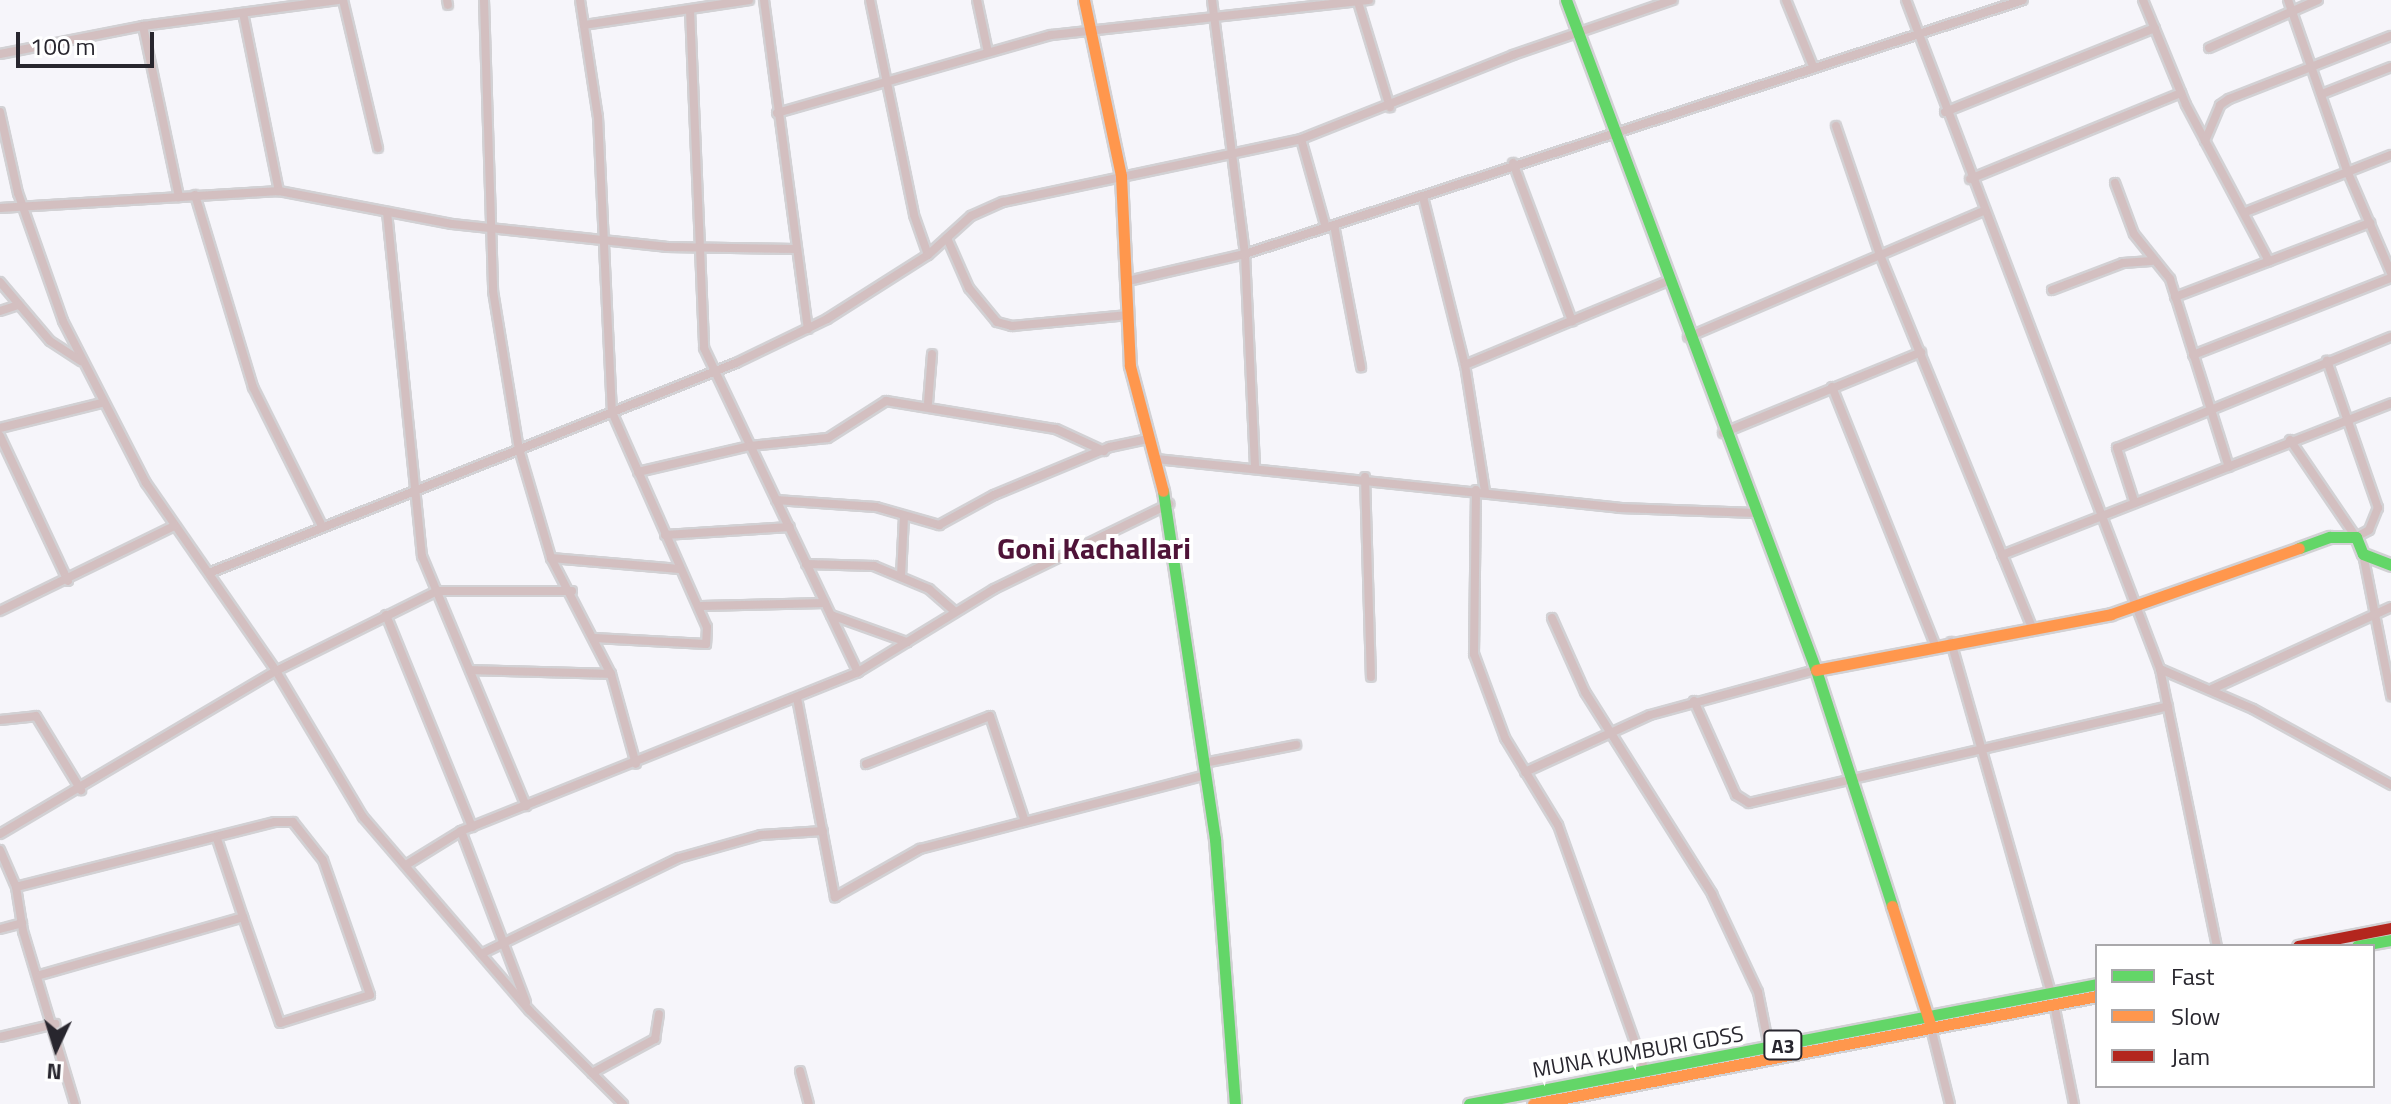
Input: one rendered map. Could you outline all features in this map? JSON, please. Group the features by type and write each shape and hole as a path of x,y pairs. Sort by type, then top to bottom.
{"main road":[{"path":"1084,0 1121,176 1130,366 1147,439 1169,504 1205,769 1235,1104"},
{"path":"1566,0 1723,433 1816,670 1929,1022"},
{"path":"1816,670 2137,607 2330,537 2356,537 2363,554 2391,565"},
{"path":"2308,944 2391,928"},
{"path":"2368,944 2391,940"},
{"name":"MUNA KUMBURI GDSS","path":"1533,1104 2052,998 2095,985"},
{"name":"MUNA KUMBURI GDSS","path":"2052,998 2095,996"},
{"name":"MUNA KUMBURI GDSS","path":"1469,1104 1929,1022"}],"street":[{"path":"0,54 143,26 341,0 378,148"},
{"path":"484,0 492,103 489,227 499,346 519,449 551,558 572,591 611,674 636,764"},
{"path":"580,0 598,117 601,239 612,412 680,569 702,606 706,644 594,638"},
{"path":"584,25 749,0"},
{"path":"764,0 808,329"},
{"path":"870,0 890,82 914,215 928,255"},
{"path":"977,0 988,52"},
{"path":"1212,0 1228,155 1245,254 1255,467"},
{"path":"1289,0 1289,11"},
{"path":"777,113 988,52 1090,27 1289,11 1369,0"},
{"path":"209,573 321,524 718,370 808,329 928,255 971,216 1003,202 1301,139 1673,0"},
{"path":"1786,0 1813,66"},
{"path":"1906,0 1970,179 2160,669 2217,944"},
{"path":"1128,281 1245,254 1423,197 1513,163 2023,0"},
{"path":"2143,0 2181,93 2205,141 2248,211 2269,261"},
{"path":"2193,355 2391,275 2348,173 2288,0"},
{"path":"2209,48 2318,0"},
{"path":"1358,2 1390,107"},
{"path":"690,10 704,348 718,370 750,446 858,672"},
{"path":"243,13 279,191"},
{"path":"143,26 179,197"},
{"path":"1945,112 2155,28"},
{"path":"2205,141 2220,105 2391,36"},
{"path":"2322,94 2391,67"},
{"path":"1970,179 2181,93"},
{"path":"0,112 25,209 81,362 101,403 174,526 276,671 337,778 529,1010 622,1104"},
{"path":"1836,126 1880,255 2032,628"},
{"path":"1301,139 1330,226 1361,367"},
{"path":"2248,211 2391,155"},
{"path":"1513,163 1572,321"},
{"path":"2115,183 2151,261 2170,279 2229,467"},
{"path":"0,208 25,209 279,191 387,212 489,227 699,247 796,249"},
{"path":"195,195 253,387 321,524"},
{"path":"1423,197 1465,365 1480,490 1474,654 1525,772 1558,825 1645,1071"},
{"path":"1688,337 1984,211"},
{"path":"387,212 422,556 526,806"},
{"path":"2175,297 2370,223"},
{"path":"947,238 969,288 997,322 1012,326 1128,315"},
{"path":"2381,250 2391,246"},
{"path":"2052,290 2123,263 2151,261"},
{"path":"1465,365 1670,280"},
{"path":"0,282 50,341 81,362"},
{"path":"0,311 19,305"},
{"path":"2134,501 2117,448 2209,406 2391,337"},
{"path":"1723,433 1921,352"},
{"path":"928,403 932,354"},
{"path":"2290,440 2356,537 2369,530 2378,508 2327,361"},
{"path":"1832,387 1935,645"},
{"path":"638,472 750,446 828,438 886,401 928,403 977,420 1056,429 1104,451"},
{"path":"0,428 101,403"},
{"path":"2002,555 2134,501 2229,467 2345,417 2391,403"},
{"path":"0,436 68,581"},
{"path":"776,500 876,507 939,525 994,495 1104,451 1147,439"},
{"path":"1156,459 1365,477 1633,509 1756,513"},
{"path":"1365,477 1371,677"},
{"path":"406,865 461,831 636,764 858,672 954,611 1169,504"},
{"path":"901,576 904,516"},
{"path":"0,611 68,581 174,526"},
{"path":"665,535 790,527"},
{"path":"2363,554 2391,696"},
{"path":"551,558 680,569"},
{"path":"806,564 874,566 901,576 954,611"},
{"path":"0,834 81,790 276,671 437,591 572,591"},
{"path":"702,606 825,603"},
{"path":"2212,689 2376,610 2391,607"},
{"path":"386,615 472,827"},
{"path":"831,615 907,642"},
{"path":"1552,618 1609,731 1712,894 1758,992 1770,1048"},
{"path":"1951,642 2052,998 2074,1104"},
{"path":"2160,669 2212,689 2391,785"},
{"path":"471,670 611,674"},
{"path":"1525,772 1609,731 1694,701 1816,670"},
{"path":"797,698 835,897 905,854 1296,745"},
{"path":"1694,701 1740,802 2168,706"},
{"path":"0,720 36,716 81,790"},
{"path":"866,764 990,716 1024,819"},
{"path":"16,887 217,839 293,822 323,860 370,995 280,1023 217,839"},
{"path":"461,831 529,1010"},
{"path":"481,954 502,939 679,858 761,835 823,831"},
{"path":"0,850 16,887 22,923 55,1024 75,1104"},
{"path":"40,975 243,917"},
{"path":"0,929 22,923"},
{"path":"592,1073 655,1039 659,1014"},
{"path":"1929,1022 1950,1104"},
{"path":"0,1037 55,1024"},
{"path":"800,1071 809,1104"}],"traffic: fast":[{"path":"1566,0 1816,670 1892,906"},
{"path":"1163,491 1215,839 1235,1104"},
{"path":"2299,548 2330,537 2356,537 2363,554 2391,565"},
{"path":"2368,944 2391,940"},
{"path":"1469,1104 2095,984"}],"traffic: slow":[{"path":"1084,0 1121,176 1130,366 1163,491"},
{"path":"1816,670 2111,614 2299,548"},
{"path":"1892,906 1930,1024"},
{"path":"1533,1104 2095,996"}],"traffic: jam":[{"path":"2308,944 2391,928"}],"district":[{"name":"Goni Kachallari","path":"1094,548"}]}
